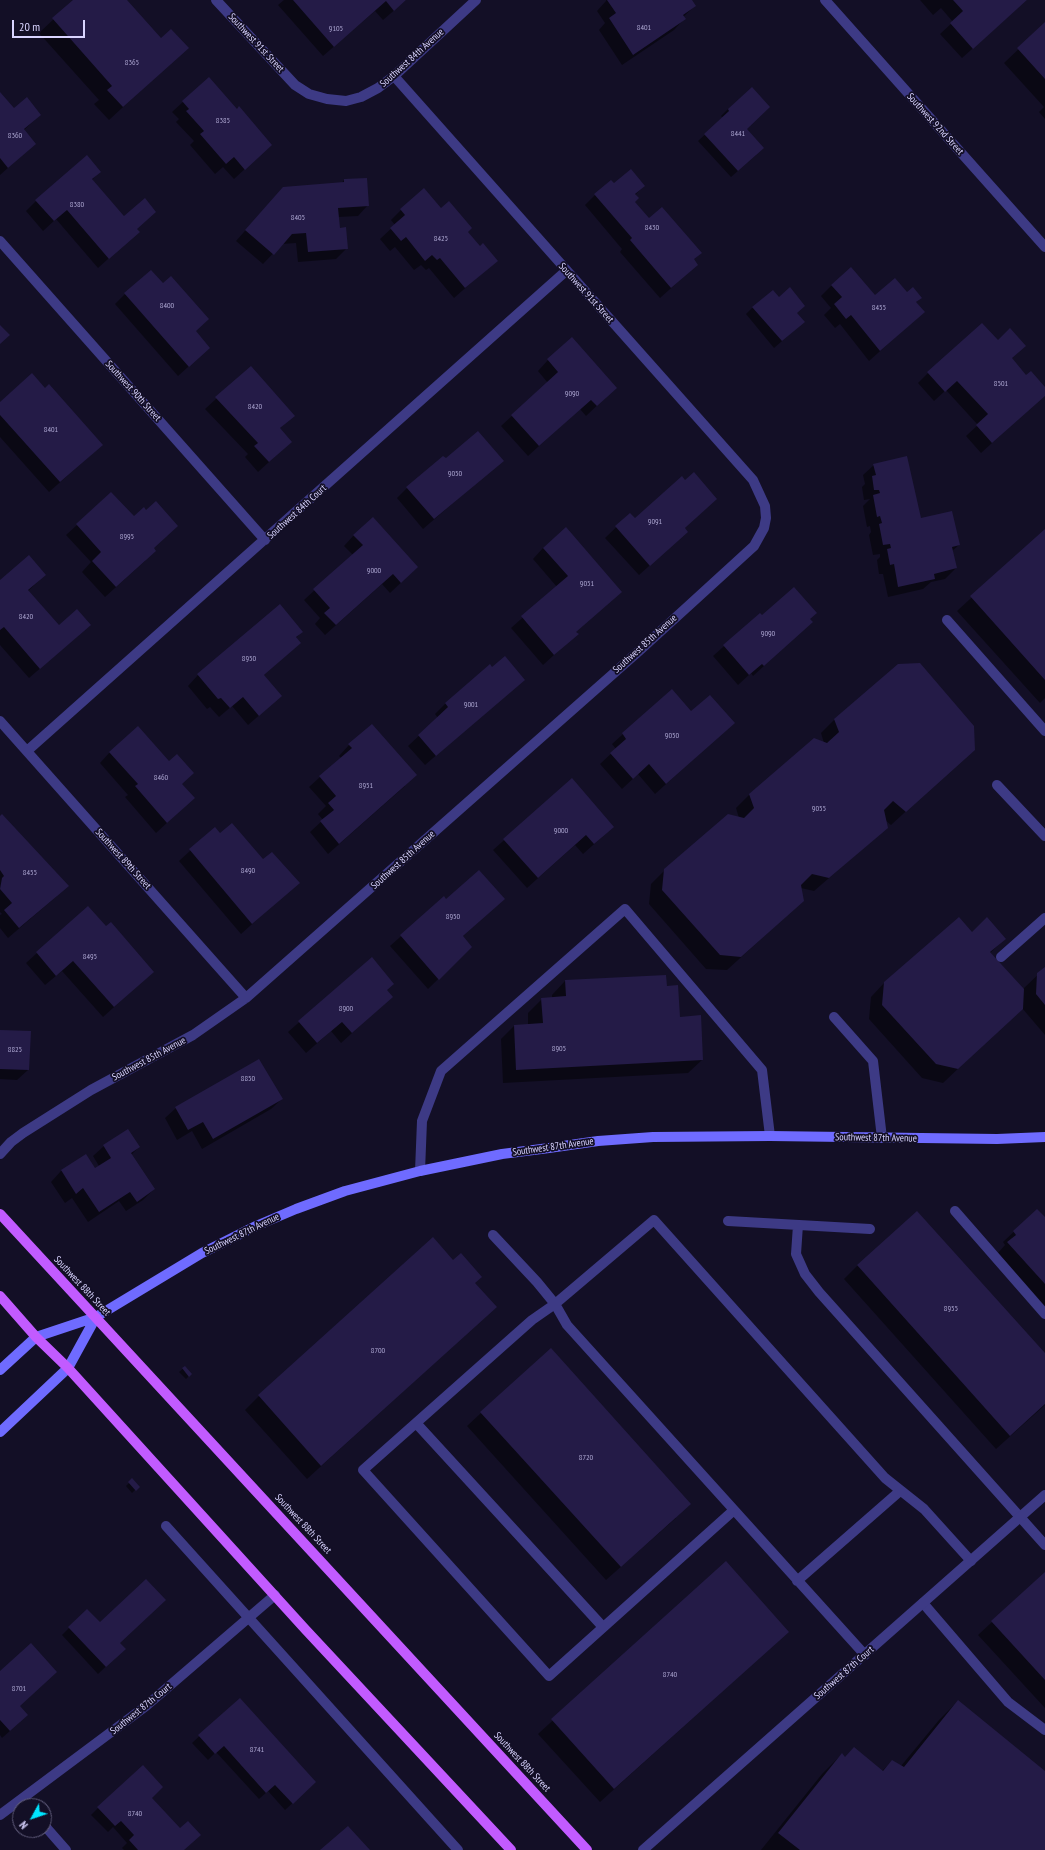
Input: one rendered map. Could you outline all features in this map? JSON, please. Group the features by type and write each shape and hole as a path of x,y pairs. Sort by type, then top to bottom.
{"main road":[{"name":"Southwest 87th Avenue","path":"0,1370 36,1337 96,1317 202,1253 256,1226 345,1191 420,1171 502,1154 598,1141 653,1137 770,1136 997,1139 1045,1137"},
{"name":"Southwest 88th Street","path":"0,1214 587,1850"},
{"path":"0,1296 36,1337 68,1368 276,1595 305,1629 511,1850"},
{"path":"0,1432 68,1368 96,1317"}],"street":[{"name":"Southwest 91st Street","path":"216,0 295,85"},
{"name":"Southwest 84th Avenue","path":"295,85 309,94 327,99 346,101 361,98 394,76 476,0"},
{"name":"Southwest 92nd Street","path":"825,0 1045,247"},
{"name":"Southwest 91st Street","path":"394,76 753,480 761,496 766,518"},
{"name":"Southwest 90th Street","path":"0,241 266,540"},
{"name":"Southwest 84th Court","path":"27,751 266,540 566,271"},
{"name":"Southwest 85th Avenue","path":"0,1154 11,1142 28,1130 91,1090 193,1035 246,998 639,650 754,546 764,528 766,518"},
{"path":"947,620 1045,731"},
{"name":"Southwest 89th Street","path":"0,721 246,998"},
{"path":"997,785 1045,836"},
{"path":"420,1171 422,1121 440,1071 625,909 762,1070 770,1136"},
{"path":"1001,957 1045,918"},
{"path":"834,1017 873,1061 882,1138"},
{"path":"954,1211 1045,1314"},
{"path":"734,1510 549,1676 363,1470 532,1320 555,1304 654,1220 714,1284 885,1478 924,1509 971,1561"},
{"path":"728,1221 870,1230"},
{"path":"798,1225 796,1254 805,1274 814,1286 1019,1518 1045,1545"},
{"path":"493,1236 538,1282 555,1304 567,1325 864,1655"},
{"path":"416,1423 603,1627"},
{"path":"797,1581 900,1491"},
{"name":"Southwest 87th Court","path":"643,1850 1045,1495"},
{"path":"166,1526 248,1619 458,1850"},
{"name":"Southwest 87th Court","path":"28,1798 146,1706 276,1595"},
{"path":"922,1603 1008,1702 1045,1730"},
{"name":"Southwest 87th Court","path":"0,1815 12,1808"},
{"path":"52,1834 66,1850"}],"building":[{"path":"73,0 127,0 161,38 171,29 189,48 123,107 107,90 112,86 52,18"},
{"path":"293,0 406,0 394,11 386,1 334,47"},
{"path":"607,0 692,0 696,6 683,15 686,19 633,55 609,18 616,13"},
{"path":"953,0 1027,0 973,49 950,23 963,11"},
{"path":"1045,22 1045,79 1017,48"},
{"path":"209,77 237,109 239,106 272,145 245,170 234,157 226,164 200,134 204,131 186,111 189,109 182,101"},
{"path":"752,87 770,107 747,129 764,148 738,171 704,134"},
{"path":"0,92 14,108 27,97 41,115 24,129 36,144 8,168 0,158"},
{"path":"87,155 101,172 92,179 124,216 145,198 156,212 137,229 140,232 109,259 67,210 54,221 35,200"},
{"path":"631,169 645,186 635,194 639,198 635,202 649,218 662,207 702,253 694,259 698,265 671,288 630,240 632,238 594,194 611,180 614,183"},
{"path":"367,178 369,206 338,208 340,228 346,227 348,249 308,252 306,233 292,234 274,255 245,230 283,187 344,182 344,179"},
{"path":"424,188 441,208 449,201 472,228 468,232 480,246 483,243 498,261 465,288 440,258 437,260 432,255 425,261 406,237 401,241 390,228 405,215 400,209"},
{"path":"851,267 875,295 895,278 907,292 913,287 922,298 916,302 925,312 880,351 851,315 846,319 834,304 842,297 831,285"},
{"path":"151,270 163,283 171,276 209,319 196,331 210,348 189,367 124,293"},
{"path":"790,287 805,306 797,313 805,322 782,341 752,307 773,290 779,297"},
{"path":"982,323 998,340 1010,328 1026,346 1012,358 1026,375 1031,371 1045,387 1045,396 992,443 976,425 988,414 957,381 945,392 927,372"},
{"path":"0,325 10,335 0,344"},
{"path":"572,337 617,388 597,406 591,400 539,446 511,415 558,372 547,359"},
{"path":"251,366 295,416 280,428 292,442 269,462 254,446 258,443 215,397"},
{"path":"32,373 45,388 49,384 103,445 60,482 0,415 0,402"},
{"path":"478,431 504,461 434,519 406,487 443,456 446,458"},
{"path":"907,456 921,518 952,511 960,545 952,547 957,568 934,574 935,579 898,587 894,564 890,565 887,549 891,548 890,544 883,545 879,524 882,523 880,516 877,517 873,495 880,493 879,490 874,490 872,476 876,475 873,464"},
{"path":"694,472 717,499 685,528 688,532 650,566 615,526 630,513 635,518 682,476 685,480"},
{"path":"111,492 134,516 144,507 146,510 156,501 178,526 154,548 156,551 116,587 92,561 101,552 76,524"},
{"path":"373,517 418,567 401,583 393,574 336,625 324,613 330,608 313,589 363,545 353,535"},
{"path":"566,527 622,592 576,632 579,634 554,655 521,616 568,576 543,548"},
{"path":"1045,529 1045,680 970,596"},
{"path":"29,555 46,575 28,590 59,625 77,609 91,625 40,669 4,627 0,630 0,580"},
{"path":"794,587 817,613 810,619 813,622 764,666 762,664 749,675 723,645 760,613 762,615"},
{"path":"280,604 303,632 296,637 301,643 264,675 282,696 259,716 243,697 230,708 221,698 218,699 197,674"},
{"path":"505,656 525,680 436,756 418,735 448,707 445,703 490,664 492,667"},
{"path":"920,663 974,726 975,750 906,812 893,801 884,810 888,828 829,878 812,874 801,885 804,901 741,957 720,955 662,890 664,869 728,814 744,818 754,808 749,794 814,738 827,743 839,732 834,719 898,664"},
{"path":"672,689 691,711 710,695 735,723 666,784 649,764 633,779 610,753 626,739 622,733"},
{"path":"372,724 417,775 339,844 320,821 334,810 328,803 336,796 319,776 352,748 348,744"},
{"path":"138,726 169,761 177,754 194,773 182,784 195,798 167,823 135,786 138,784 109,752"},
{"path":"572,778 614,827 594,844 586,835 538,878 503,839"},
{"path":"2,814 69,886 19,928 4,910 12,903 0,889 2,878 4,876 0,870 0,816"},
{"path":"232,823 263,859 272,852 300,883 252,924 189,849 215,827 220,833"},
{"path":"479,870 505,899 463,936 472,947 439,980 400,935 444,896 446,899"},
{"path":"88,906 106,926 111,922 154,972 114,1007 73,961 56,976 36,952"},
{"path":"959,917 972,932 987,917 1006,939 990,952 1024,989 1023,1009 958,1069 936,1064 882,1005 884,982"},
{"path":"372,957 394,984 387,990 393,997 352,1033 342,1022 317,1043 298,1021"},
{"path":"1045,967 1045,1005 1036,994 1037,973"},
{"path":"666,975 667,986 678,985 680,1017 701,1015 703,1060 516,1070 514,1025 543,1023 541,998 566,996 565,980"},
{"path":"0,1030 31,1031 29,1070 0,1069"},
{"path":"259,1059 283,1099 213,1139 203,1122 188,1130 175,1107"},
{"path":"128,1129 140,1147 131,1153 155,1189 137,1202 130,1192 99,1212 83,1188 76,1194 61,1170 86,1154 95,1168 111,1158 103,1145"},
{"path":"1037,1209 1045,1217 1045,1284 1007,1242 1016,1235 1013,1231"},
{"path":"917,1211 1045,1353 1045,1404 1010,1436 857,1265"},
{"path":"433,1237 453,1260 461,1253 482,1277 475,1283 497,1307 321,1466 258,1395"},
{"path":"551,1348 691,1504 621,1567 480,1412"},
{"path":"185,1366 192,1374 189,1377 182,1368"},
{"path":"132,1478 140,1487 136,1491 128,1482"},
{"path":"726,1561 789,1632 614,1789 551,1719"},
{"path":"1045,1572 1045,1680 991,1621"},
{"path":"146,1579 166,1600 120,1643 126,1649 106,1667 68,1627 87,1609 100,1622"},
{"path":"31,1643 57,1672 20,1706 28,1715 10,1731 0,1720 0,1671"},
{"path":"240,1698 316,1782 293,1804 275,1785 266,1793 224,1746 215,1754 198,1735"},
{"path":"958,1700 1045,1771 1045,1850 800,1850 778,1833 842,1753 845,1757 854,1747 883,1771 892,1760 904,1767"},
{"path":"143,1765 163,1787 152,1798 180,1828 188,1821 201,1835 184,1850 138,1850 129,1840 134,1835 121,1821 115,1826 97,1807"},
{"path":"348,1826 370,1850 320,1850"}]}
